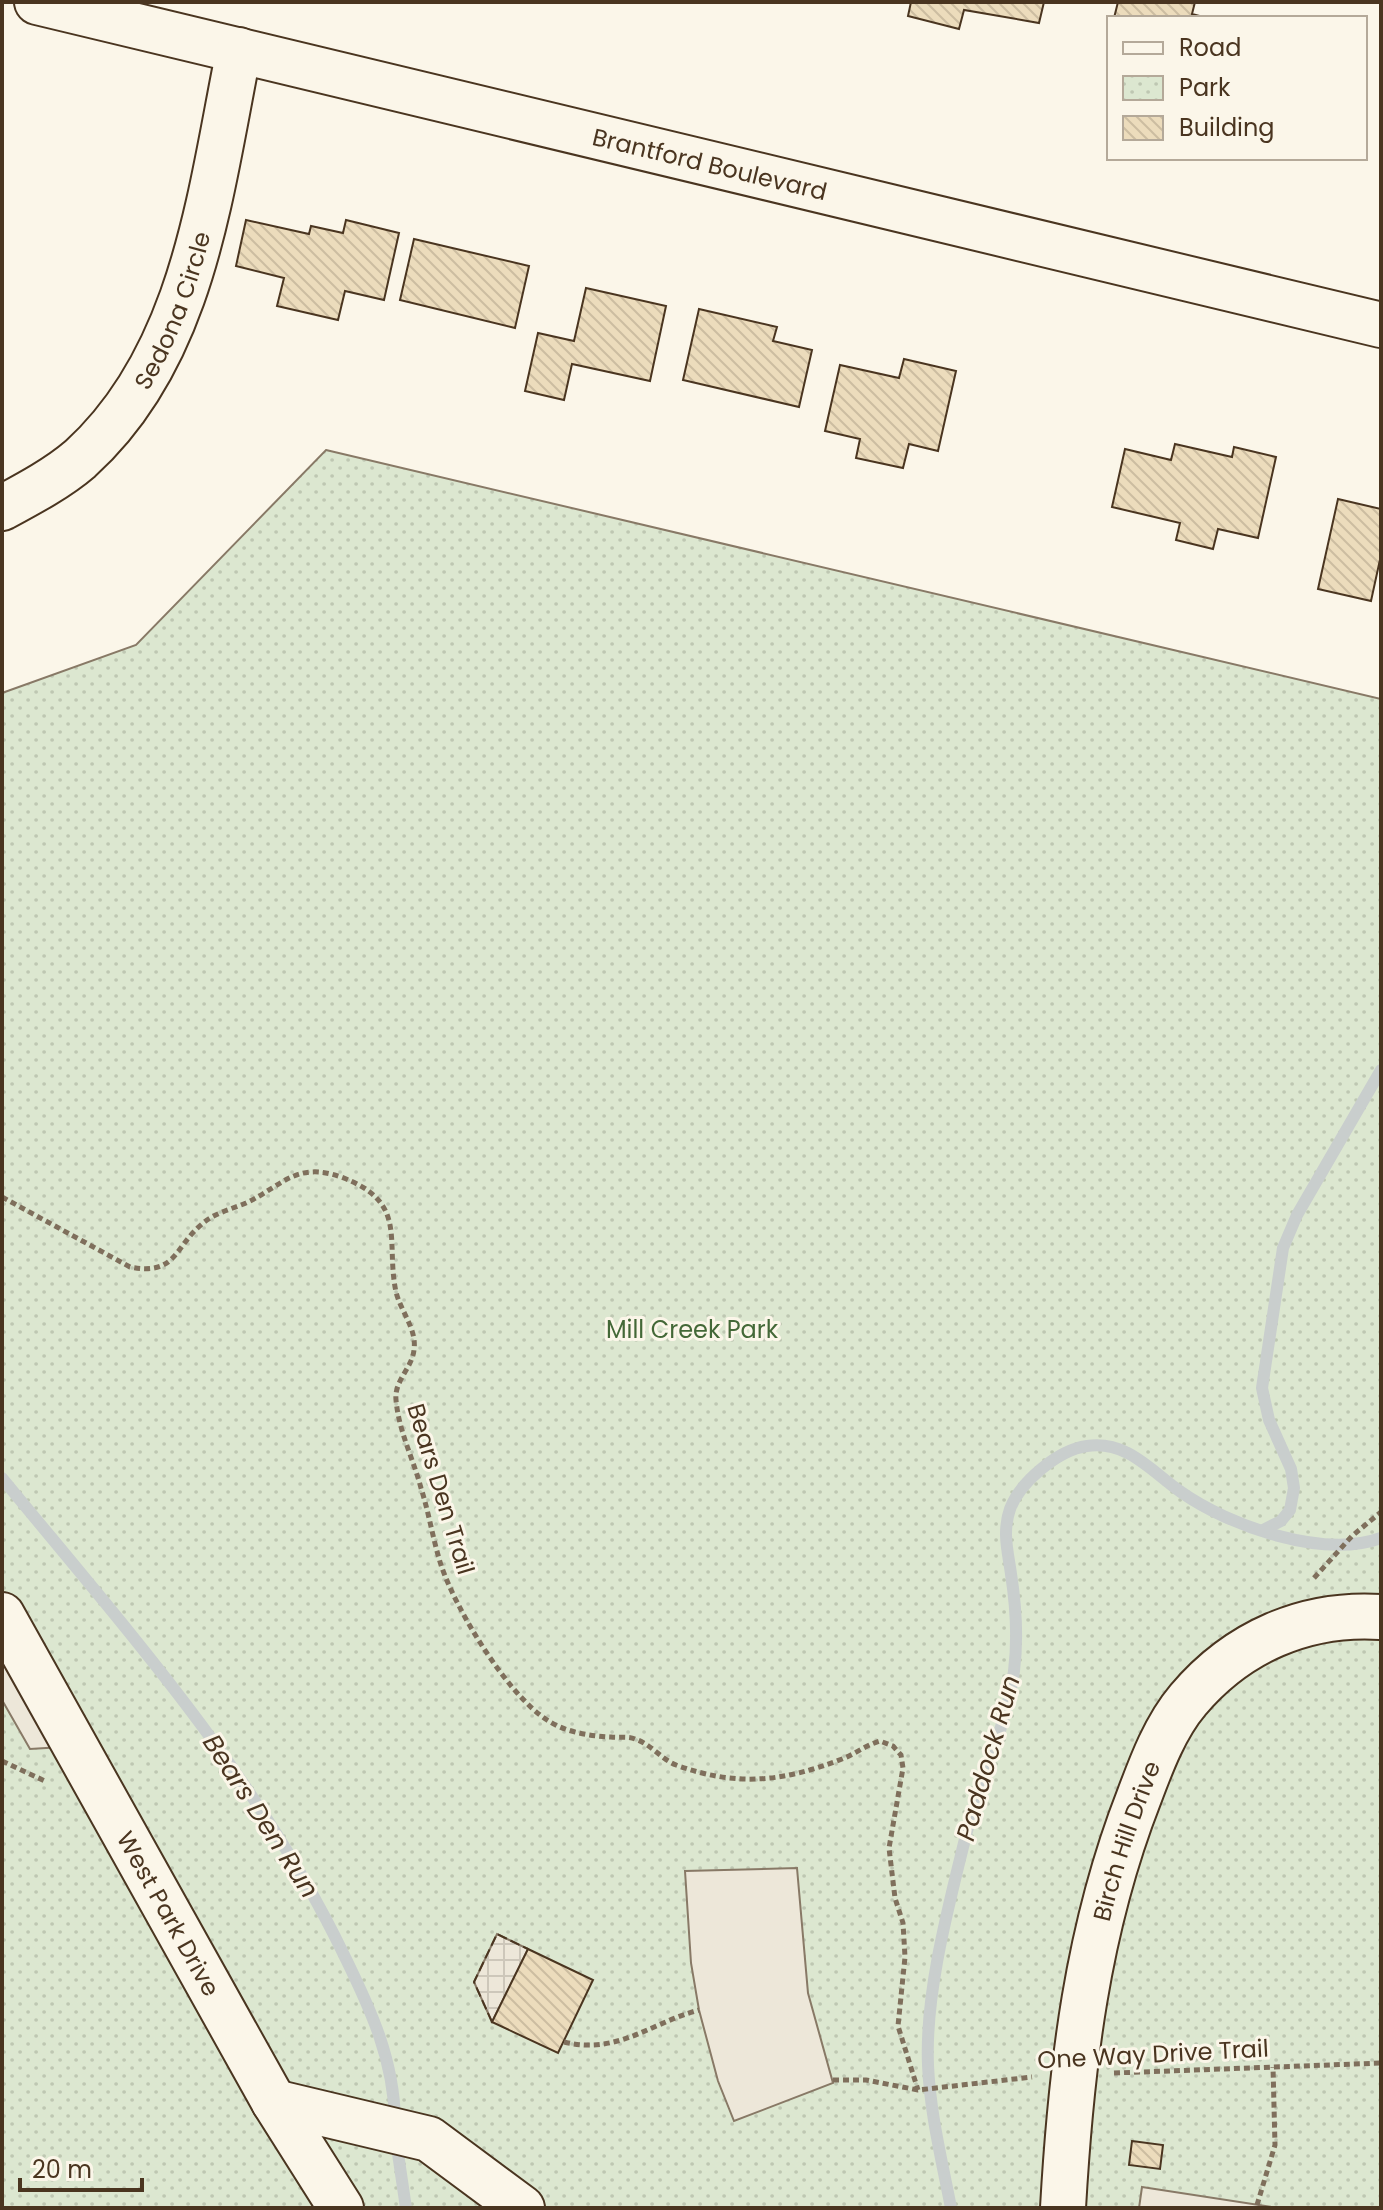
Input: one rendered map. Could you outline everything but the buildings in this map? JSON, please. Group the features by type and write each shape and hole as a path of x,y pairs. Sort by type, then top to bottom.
{"street":[{"name":"Brantford Boulevard","path":"37,2 1381,325"},
{"name":"Sedona Circle","path":"2,508 79,460 133,398 157,357 178,311 195,258 239,50"},
{"name":"West Park Drive","path":"2,1615 274,2102 341,2208"},
{"name":"Birch Hill Drive","path":"1063,2208 1084,1987 1120,1844 1149,1770 1187,1701 1226,1662 1258,1641 1295,1625 1332,1618 1381,1617"},
{"path":"274,2102 429,2139 522,2208"}],"path":[{"name":"Bears Den Trail","path":"2,1197 130,1267 147,1270 164,1266 179,1254 202,1223 249,1201 293,1174 317,1172 342,1178 384,1208 393,1222 397,1294 413,1333 415,1348 395,1396 399,1423 421,1486 442,1568 470,1627 501,1673 545,1718 557,1725 592,1736 633,1738 654,1748 671,1763 726,1779 767,1781 816,1768 880,1741 893,1746 901,1755 902,1781 889,1848 895,1898 903,1923 905,1957 898,2026 918,2090"},
{"path":"1316,1572 1381,1512"},
{"path":"564,2042 594,2046 616,2044 699,2010"},
{"name":"One Way Drive Trail","path":"833,2080 866,2080 918,2090 960,2088 1075,2072 1381,2063"},
{"path":"1257,2205 1275,2145 1273,2067"}],"green space":[{"name":"Mill Creek Park","path":"326,450 1381,699 1381,2208 2,2208 2,693 136,645"}],"shaded area":[{"path":"2,1643 62,1747 30,1749 2,1700"},
{"path":"797,1868 808,1993 833,2083 734,2121 718,2081 699,2010 691,1963 685,1871"},
{"path":"497,1934 528,1949 492,2022 474,1982"},
{"path":"1142,2187 1278,2208 1139,2208"}],"waterway":[{"name":"Paddock Run","path":"1263,1530 1281,1521 1290,1510 1294,1488 1291,1469 1269,1420 1262,1388 1283,1248 1297,1215 1381,1070"},
{"name":"Paddock Run","path":"951,2208 929,2083 930,2009 939,1951 965,1839 999,1735 1014,1671 1015,1610 1006,1534 1010,1509 1022,1488 1041,1469 1064,1454 1101,1445 1138,1459 1201,1505 1277,1536 1332,1544 1381,1538"},
{"name":"Bears Den Run","path":"2,1478 188,1707 272,1827 310,1890 372,2016 386,2056 395,2121"},
{"name":"Bears Den Run","path":"396,2140 406,2208"}],"fence":[{"path":"492,2022 474,1982 497,1934 528,1949"}]}
